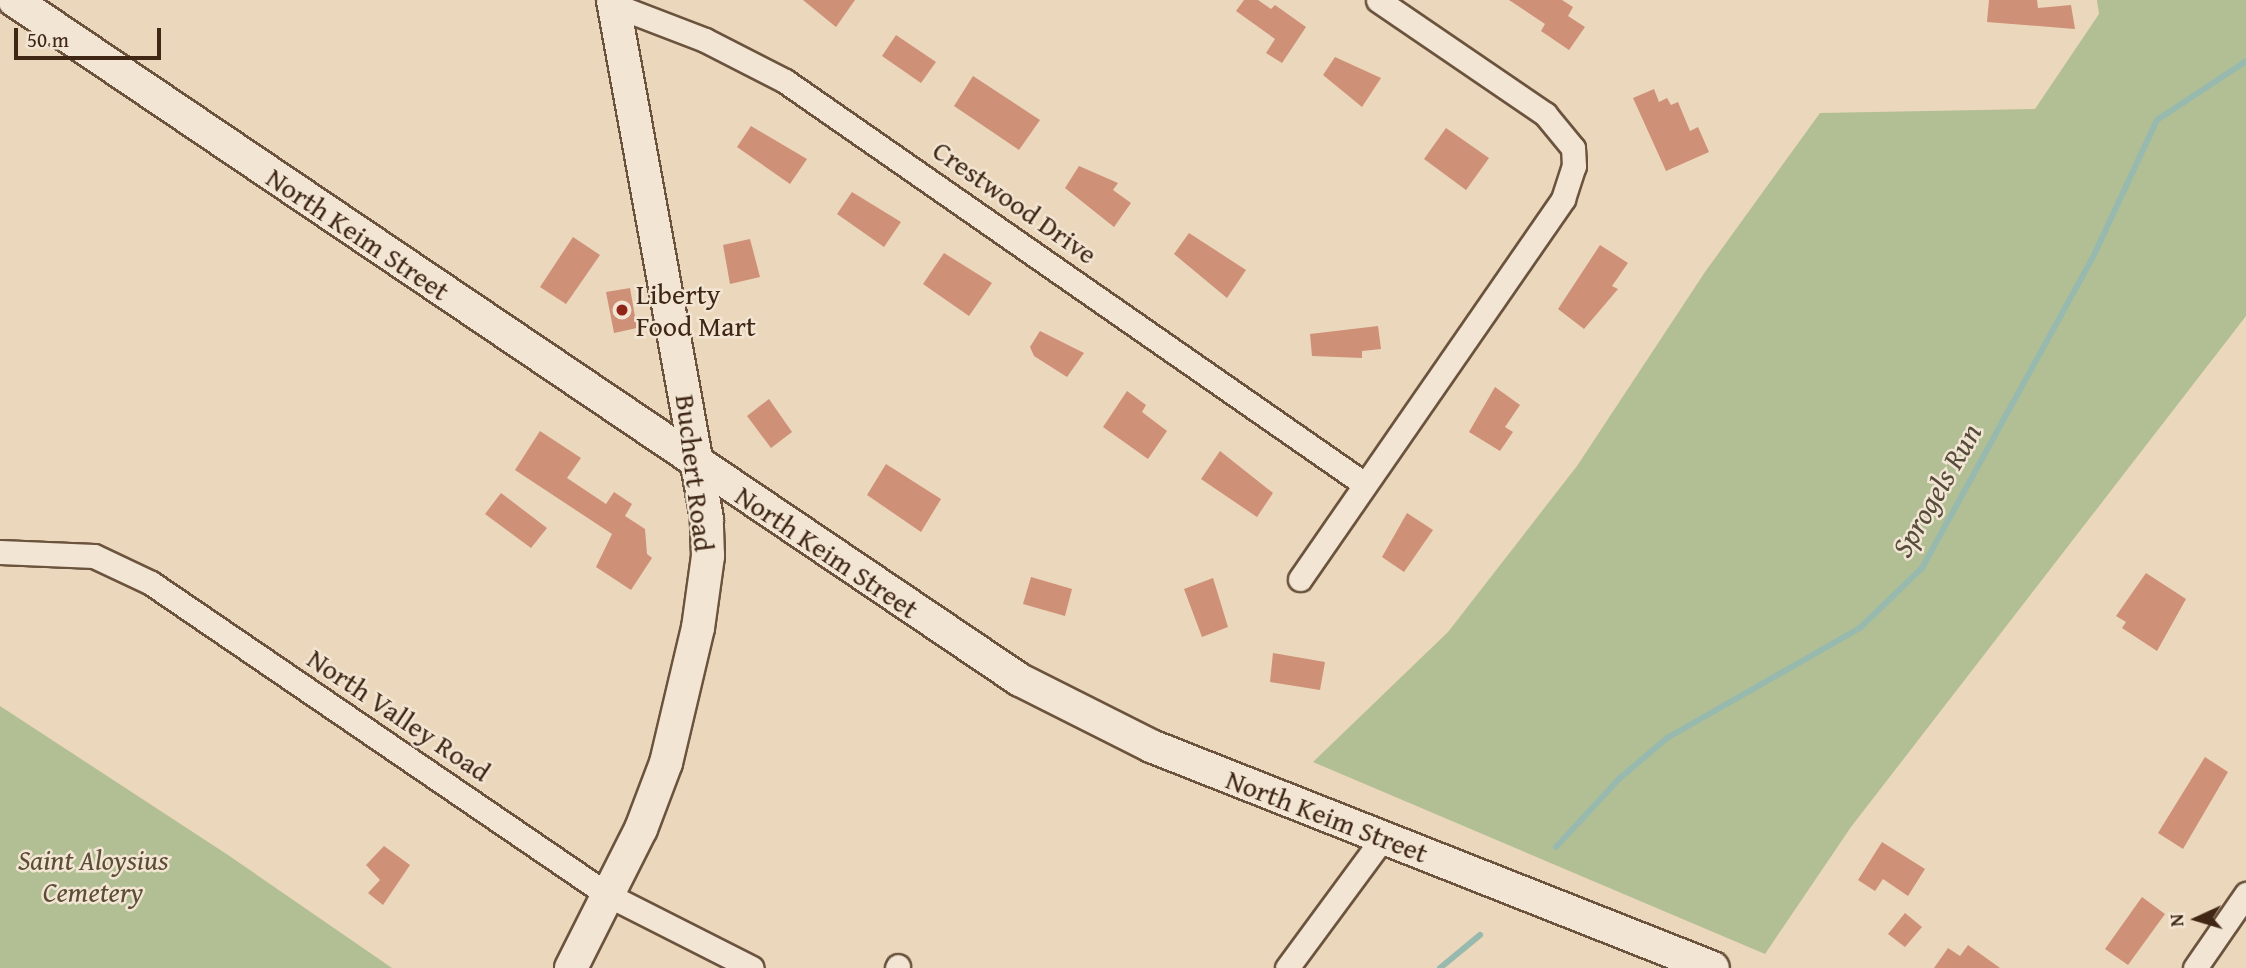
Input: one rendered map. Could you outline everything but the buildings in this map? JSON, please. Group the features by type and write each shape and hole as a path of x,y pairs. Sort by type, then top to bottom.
{"street":[{"name":"North Keim Street","path":"15,0 1020,680 1151,746 1713,968"},
{"path":"1300,579 1363,483 1563,200 1575,158 1562,131 1545,114 1378,0"},
{"name":"Buchert Road","path":"571,968 653,798 684,699 708,555 698,464 614,2"},
{"name":"Crestwood Drive","path":"614,2 705,40 785,81 1363,483"},
{"name":"North Valley Road","path":"0,552 94,556 151,583 608,895 752,968"},
{"path":"1287,968 1383,838"},
{"path":"2195,968 2246,894"}],"green space":[{"path":"2097,0 2246,0 2246,316 1851,827 1765,954 1313,762 1448,632 1577,466 1705,272 1820,113 2035,109 2099,14"},
{"name":"Saint Aloysius Cemetery","path":"0,706 228,855 392,968 0,968"}],"waterway":[{"name":"Sprogels Run","path":"1556,847 1620,778 1667,738 1860,628 1922,568 2093,257 2157,120 2246,61"},
{"name":"Sprogels Run","path":"1440,968 1480,935"}],"place":[{"name":"Liberty Food Mart","path":"622,310"}]}
